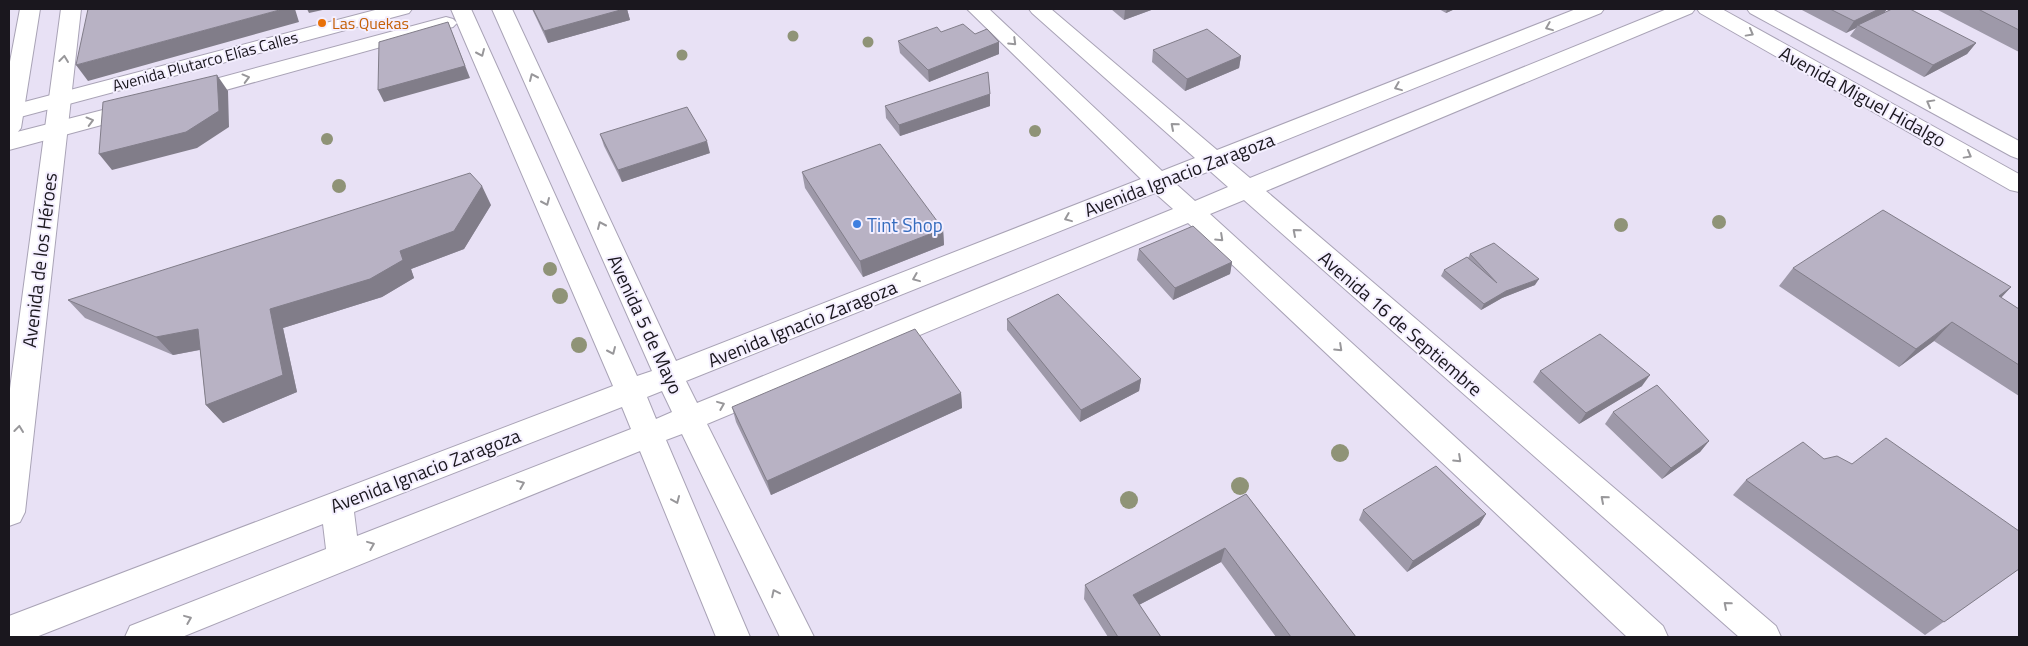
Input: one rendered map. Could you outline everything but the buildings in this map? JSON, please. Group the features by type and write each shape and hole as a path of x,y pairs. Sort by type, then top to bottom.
{"street":[{"path":"10,118 30,9"},
{"name":"Avenida de los Héroes","path":"9,512 71,9"},
{"name":"Avenida Plutarco Elías Calles","path":"10,118 59,100 402,9"},
{"name":"Avenida Plutarco Elías Calles","path":"9,142 165,100 463,13 498,9"},
{"name":"Avenida 5 de Mayo","path":"502,9 669,376 796,637"},
{"path":"977,9 1159,182 1651,637"},
{"name":"Avenida 16 de Septiembre","path":"1039,9 1764,637"},
{"name":"Avenida Ignacio Zaragoza","path":"9,632 669,376 1594,9"},
{"name":"Avenida Ignacio Zaragoza","path":"142,637 648,433 690,418 1685,9"},
{"name":"Avenida Miguel Hidalgo","path":"1707,9 2019,184"},
{"name":"Avenida Miguel Hidalgo","path":"1758,9 2019,151"},
{"path":"463,13 648,433 733,637"},
{"path":"337,504 343,556"}],"place":[{"name":"Las Quekas","path":"322,23"},
{"name":"Tint Shop","path":"857,224"}]}
